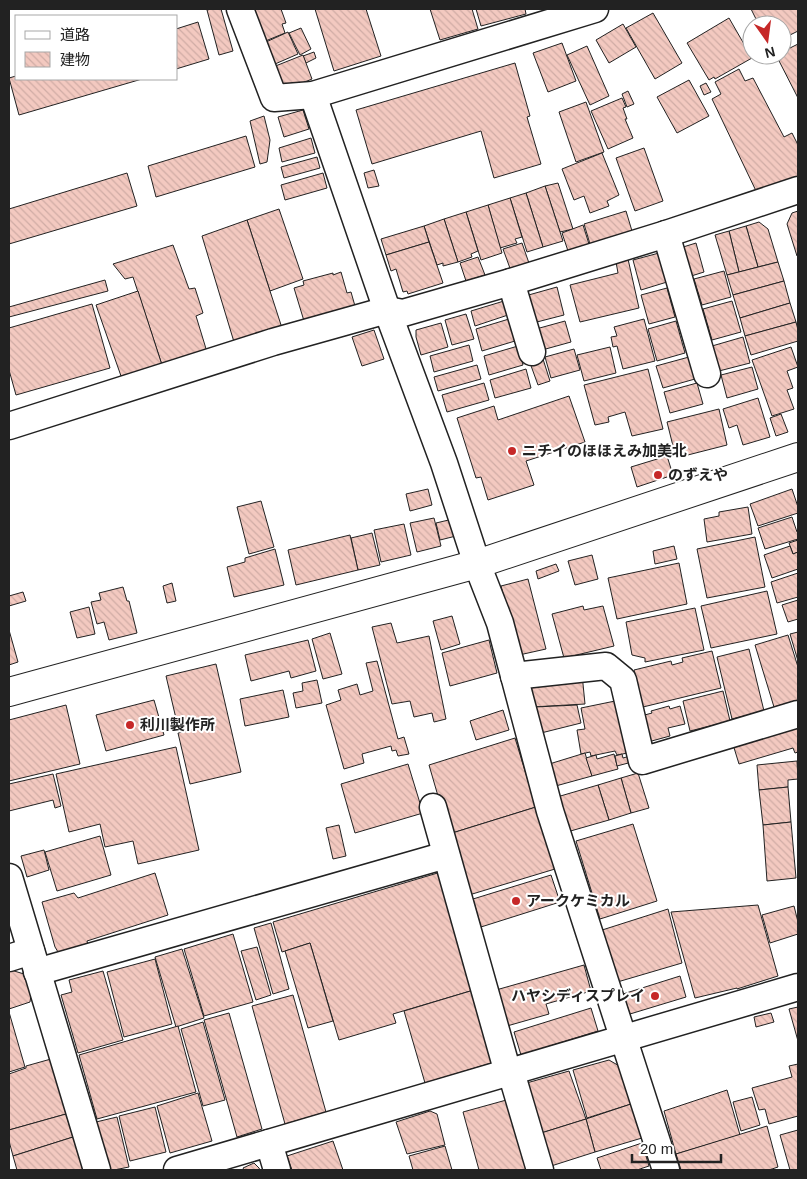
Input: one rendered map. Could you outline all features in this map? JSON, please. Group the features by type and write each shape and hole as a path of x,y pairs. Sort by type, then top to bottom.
{"street":[{"path":"240,9 274,98 313,95 595,9"},
{"path":"313,95 387,310 444,463 477,564 500,623 550,811 666,1170"},
{"path":"9,426 273,342 387,310 403,312 511,282 666,234 798,190"},
{"path":"666,234 706,374"},
{"path":"511,282 532,352"},
{"path":"9,692 477,564 798,457"},
{"path":"514,676 606,666 623,680 642,761 798,714"},
{"path":"433,807 509,1072 540,1170"},
{"path":"26,961 446,855"},
{"path":"9,877 26,961 97,1170"},
{"path":"178,1170 798,987"},
{"path":"269,1143 277,1170"}],"building":[{"path":"221,9 233,51 219,55 207,10"},
{"path":"250,9 281,9 286,23 282,24 285,33 263,42"},
{"path":"315,9 366,9 381,56 334,71"},
{"path":"430,9 472,9 478,29 440,40"},
{"path":"476,9 525,9 526,14 481,26"},
{"path":"751,9 798,9 798,31 792,34 792,15 754,15"},
{"path":"653,13 682,63 655,79 626,28"},
{"path":"729,18 742,41 742,64 715,79 714,77 709,80 687,43"},
{"path":"198,22 209,59 178,68 178,28"},
{"path":"623,24 636,47 609,63 596,40"},
{"path":"301,28 311,49 300,55 289,33"},
{"path":"288,32 298,54 275,64 266,42"},
{"path":"562,43 576,81 548,92 533,53"},
{"path":"798,44 798,98 781,65 792,65 792,47"},
{"path":"587,46 609,96 590,105 567,55"},
{"path":"314,52 316,58 306,63 303,56"},
{"path":"303,55 312,79 283,91 273,67"},
{"path":"515,63 530,116 527,117 541,164 494,178 481,131 372,164 356,110"},
{"path":"739,69 745,81 753,78 784,137 792,133 798,145 798,181 757,193 712,99 721,94 715,82"},
{"path":"15,76 15,80 139,80 19,115 9,78"},
{"path":"689,80 709,116 677,133 657,97"},
{"path":"706,83 711,92 704,95 700,86"},
{"path":"628,91 634,104 627,107 622,94"},
{"path":"622,98 626,107 623,108 627,119 625,119 633,138 608,149 591,111"},
{"path":"586,102 604,152 576,162 559,112"},
{"path":"303,110 309,129 284,137 278,117"},
{"path":"264,116 270,140 267,162 260,164 250,121"},
{"path":"246,136 255,167 156,197 148,166"},
{"path":"311,138 315,153 282,162 279,148"},
{"path":"644,148 663,201 635,211 616,158"},
{"path":"602,153 619,195 607,201 609,206 590,213 584,196 574,200 562,169"},
{"path":"317,157 320,168 284,178 281,167"},
{"path":"374,170 379,186 368,188 364,173"},
{"path":"127,173 137,206 9,244 9,209"},
{"path":"323,173 327,188 285,200 281,185"},
{"path":"558,183 573,229 560,232 545,186"},
{"path":"545,186 563,241 543,247 526,193"},
{"path":"526,193 543,247 527,252 510,198"},
{"path":"510,198 522,237 515,239 517,243 500,248 488,205"},
{"path":"488,205 502,253 481,260 466,212"},
{"path":"279,209 303,279 270,291 247,220"},
{"path":"626,211 632,231 590,244 584,224"},
{"path":"798,211 797,256 787,224 792,213"},
{"path":"466,212 478,251 471,254 472,257 458,262 444,219"},
{"path":"444,219 458,262 443,266 443,263 437,265 424,226"},
{"path":"247,220 282,328 234,342 202,236"},
{"path":"759,222 768,229 778,262 758,267 746,226"},
{"path":"583,225 589,244 568,251 562,233"},
{"path":"424,226 429,242 386,255 381,239"},
{"path":"746,226 758,267 739,272 729,231"},
{"path":"729,231 739,272 727,275 715,235"},
{"path":"429,242 443,283 408,294 407,291 403,292 396,269 391,271 386,255"},
{"path":"522,243 530,266 511,271 503,249"},
{"path":"696,243 704,272 688,277 680,248"},
{"path":"173,245 189,289 195,288 203,313 196,316 207,352 162,365 133,277 125,279 113,264"},
{"path":"659,253 667,282 641,290 633,260"},
{"path":"478,257 485,275 466,281 460,263"},
{"path":"628,259 639,308 580,322 570,285 618,273 616,262"},
{"path":"778,262 784,281 733,295 727,275"},
{"path":"724,271 731,297 702,305 694,279"},
{"path":"341,272 347,293 351,292 355,306 304,321 294,288 304,285 303,281"},
{"path":"105,280 108,291 9,317 9,307"},
{"path":"784,281 790,303 740,318 733,295"},
{"path":"557,287 564,315 533,323 525,296"},
{"path":"667,288 675,317 649,324 641,295"},
{"path":"138,291 162,365 121,376 96,305"},
{"path":"504,301 508,315 475,326 471,311"},
{"path":"732,301 741,332 712,340 703,309"},
{"path":"790,303 796,322 745,336 740,318"},
{"path":"92,304 110,368 16,395 9,370 9,328"},
{"path":"466,314 474,339 452,345 445,320"},
{"path":"509,319 515,341 482,351 476,329"},
{"path":"644,319 655,361 623,369 617,346 613,347 611,337 617,336 614,327"},
{"path":"565,321 571,342 542,350 536,329"},
{"path":"676,321 685,353 657,361 648,329"},
{"path":"796,322 798,341 751,355 745,336"},
{"path":"441,323 448,347 421,355 416,330"},
{"path":"374,330 384,359 362,366 352,337"},
{"path":"743,337 750,363 719,371 712,346"},
{"path":"469,345 473,361 434,372 430,356"},
{"path":"518,346 523,365 489,375 484,356"},
{"path":"610,347 616,373 584,381 577,355"},
{"path":"791,347 798,367 787,371 793,388 787,390 794,409 772,416 752,360"},
{"path":"574,349 580,370 551,378 545,357"},
{"path":"689,357 695,379 663,388 656,366"},
{"path":"543,359 550,381 538,385 530,363"},
{"path":"477,365 481,379 438,391 434,377"},
{"path":"752,367 758,389 727,398 721,375"},
{"path":"526,369 531,388 495,398 490,380"},
{"path":"648,369 663,429 632,436 625,412 608,417 609,422 595,425 584,385"},
{"path":"484,383 489,400 447,412 442,395"},
{"path":"697,383 703,404 670,413 664,392"},
{"name":"ニチイのほほえみ加美北","path":"569,396 585,442 526,461 534,485 488,500 481,477 476,478 457,418 494,406 498,420"},
{"path":"758,398 770,437 743,445 737,425 729,428 723,409"},
{"path":"719,409 727,445 676,458 667,422"},
{"path":"781,414 788,432 776,436 770,418"},
{"path":"667,456 673,475 637,487 631,467"},
{"path":"428,489 432,505 410,511 406,494"},
{"path":"792,489 798,513 758,526 750,504"},
{"path":"261,501 274,547 249,554 237,507"},
{"path":"748,507 752,534 707,542 704,519 719,516 719,512"},
{"path":"792,517 798,531 798,539 765,549 758,528"},
{"path":"434,518 441,546 417,552 410,523"},
{"path":"457,518 460,535 440,540 436,523"},
{"path":"404,524 411,555 381,562 374,530"},
{"path":"372,533 380,565 358,570 351,538"},
{"path":"350,535 358,570 296,585 288,550"},
{"path":"755,537 765,587 707,598 697,549"},
{"path":"798,540 798,552 793,554 789,543"},
{"path":"674,546 677,559 655,564 653,551"},
{"path":"790,546 793,554 798,552 798,569 772,578 764,555"},
{"path":"275,549 284,585 234,597 227,567 245,562 245,558"},
{"path":"592,555 598,579 575,585 568,561"},
{"path":"679,563 687,604 617,619 608,578"},
{"path":"556,564 559,571 538,579 536,571"},
{"path":"798,573 798,597 777,603 771,582"},
{"path":"528,579 546,649 519,655 501,586"},
{"path":"172,583 176,601 167,603 163,586"},
{"path":"123,587 127,601 129,601 137,633 109,640 104,622 97,624 91,602 101,600 99,593"},
{"path":"767,591 777,634 711,648 701,606"},
{"path":"23,592 26,601 9,606 9,596"},
{"path":"798,600 798,619 788,622 782,605"},
{"path":"583,606 584,610 603,606 614,646 564,658 552,614"},
{"path":"89,607 95,634 77,638 70,612"},
{"path":"695,608 704,650 645,662 645,658 632,655 626,622"},
{"path":"452,616 460,644 441,650 433,621"},
{"path":"391,623 397,643 429,636 446,719 434,722 432,713 414,717 410,701 392,704 372,627"},
{"path":"9,630 18,662 9,665"},
{"path":"798,632 798,661 790,634"},
{"path":"330,633 342,674 323,679 312,639"},
{"path":"788,635 798,667 798,700 774,707 755,645"},
{"path":"308,640 316,671 291,678 289,671 251,681 245,655"},
{"path":"489,640 497,673 450,686 442,653"},
{"path":"749,649 764,711 732,719 717,657"},
{"path":"712,651 721,688 643,707 634,670 671,661 672,665 683,662 682,658"},
{"path":"377,661 398,739 404,737 409,754 398,756 396,750 392,751 391,746 362,754 364,763 344,769 326,705 341,700 338,690 357,684 360,695 373,691 366,663"},
{"path":"216,664 241,772 190,784 178,733 215,724 214,719 178,727 166,676"},
{"path":"582,674 585,704 532,707 524,680"},
{"path":"317,680 322,703 296,708 293,693 303,691 302,683"},
{"path":"283,690 289,717 245,726 240,699"},
{"path":"723,691 730,721 690,731 683,701"},
{"name":"利川製作所","path":"154,700 164,735 106,751 96,715"},
{"path":"620,700 633,752 617,755 615,751 591,756 590,752 581,754 577,730 585,729 581,708"},
{"path":"66,705 80,764 9,781 9,720"},
{"path":"577,705 581,723 541,733 535,707"},
{"path":"669,706 670,709 680,706 685,724 668,728 670,736 648,742 641,716"},
{"path":"503,710 509,730 476,740 470,721"},
{"path":"798,719 798,752 795,753 793,748 739,764 731,738"},
{"path":"515,738 536,807 449,834 429,765"},
{"path":"176,747 199,850 138,864 133,841 105,847 100,824 69,832 56,774"},
{"path":"585,753 592,776 552,787 546,765"},
{"path":"614,754 618,769 592,776 586,758 596,755 597,759"},
{"path":"622,754 623,758 630,756 632,762 617,766 615,756"},
{"path":"797,761 798,779 788,780 788,787 759,790 757,765"},
{"path":"408,764 423,813 355,833 341,784"},
{"path":"638,773 649,808 631,813 621,778"},
{"path":"53,774 61,806 55,808 53,800 9,811 9,784"},
{"path":"621,778 631,813 609,820 598,785"},
{"path":"598,785 609,820 567,832 557,797"},
{"path":"788,787 791,822 763,825 759,790"},
{"path":"536,807 555,869 469,895 449,834"},
{"path":"791,822 796,878 767,881 763,825"},
{"path":"633,824 657,901 600,919 576,841"},
{"path":"339,825 346,856 333,859 326,828"},
{"path":"100,836 111,875 57,891 45,852"},
{"path":"44,850 49,870 27,877 21,856"},
{"path":"441,872 477,989 393,1014 396,1023 339,1040 310,943 282,952 273,922"},
{"path":"155,873 168,915 87,941 89,949 61,957 55,947 42,902 74,893 78,898"},
{"name":"アークケミカル","path":"551,875 560,902 481,927 473,899"},
{"path":"758,905 778,976 737,989 695,998 671,912"},
{"path":"794,906 798,922 798,934 770,943 762,915"},
{"path":"668,909 682,963 614,983 599,931"},
{"path":"271,923 289,989 273,994 254,928"},
{"path":"233,934 253,1002 204,1016 184,949"},
{"path":"310,943 333,1021 308,1028 285,951"},
{"path":"257,947 271,995 256,1000 241,951"},
{"path":"182,949 204,1018 176,1027 155,957"},
{"path":"155,959 172,1024 124,1037 107,972"},
{"path":"584,965 591,991 546,1004 549,1014 507,1026 496,990"},
{"path":"9,970 24,974 31,995 30,1002 9,1009"},
{"path":"103,971 123,1040 78,1053 61,995 72,992 69,980"},
{"name":"ハヤシディスプレイ","path":"680,976 686,997 630,1014 623,994"},
{"path":"477,989 498,1061 425,1083 404,1011"},
{"path":"293,995 326,1112 285,1124 252,1006"},
{"path":"798,1007 798,1041 789,1009"},
{"path":"591,1008 598,1031 521,1055 514,1032"},
{"path":"9,1012 25,1067 9,1072"},
{"path":"229,1013 262,1129 237,1137 204,1020"},
{"path":"771,1013 774,1022 756,1027 754,1017"},
{"path":"203,1022 225,1100 203,1106 181,1029"},
{"path":"178,1026 196,1092 97,1119 79,1055"},
{"path":"51,1059 66,1114 9,1130 9,1074 26,1068 26,1066"},
{"path":"609,1060 621,1067 631,1104 587,1118 573,1070"},
{"path":"798,1064 798,1116 769,1124 765,1109 759,1110 752,1088 792,1077 789,1066"},
{"path":"569,1071 586,1119 538,1134 523,1084"},
{"path":"727,1090 740,1135 676,1154 664,1111"},
{"path":"198,1093 212,1141 170,1153 157,1106"},
{"path":"752,1097 760,1125 741,1131 733,1102"},
{"path":"510,1099 529,1170 479,1170 463,1112"},
{"path":"631,1104 642,1138 595,1152 586,1119"},
{"path":"155,1107 166,1152 130,1161 119,1116"},
{"path":"430,1111 437,1114 445,1145 407,1154 396,1122"},
{"path":"66,1114 73,1137 13,1156 9,1141 9,1130"},
{"path":"117,1117 129,1167 109,1170 96,1122"},
{"path":"586,1119 595,1152 548,1167 538,1134"},
{"path":"767,1126 778,1167 769,1170 681,1170 676,1154"},
{"path":"798,1130 798,1170 790,1170 780,1135"},
{"path":"73,1137 83,1170 17,1170 13,1156"},
{"path":"333,1141 343,1170 292,1170 287,1156"},
{"path":"642,1143 649,1166 637,1170 601,1170 597,1158"},
{"path":"445,1146 452,1170 413,1170 409,1156"},
{"path":"254,1163 260,1170 244,1170 243,1168"}],"place":[{"name":"ニチイのほほえみ加美北","path":"512,451"},
{"name":"のずえや","path":"658,475"},
{"name":"利川製作所","path":"130,725"},
{"name":"アークケミカル","path":"516,901"},
{"name":"ハヤシディスプレイ","path":"655,996"}]}
